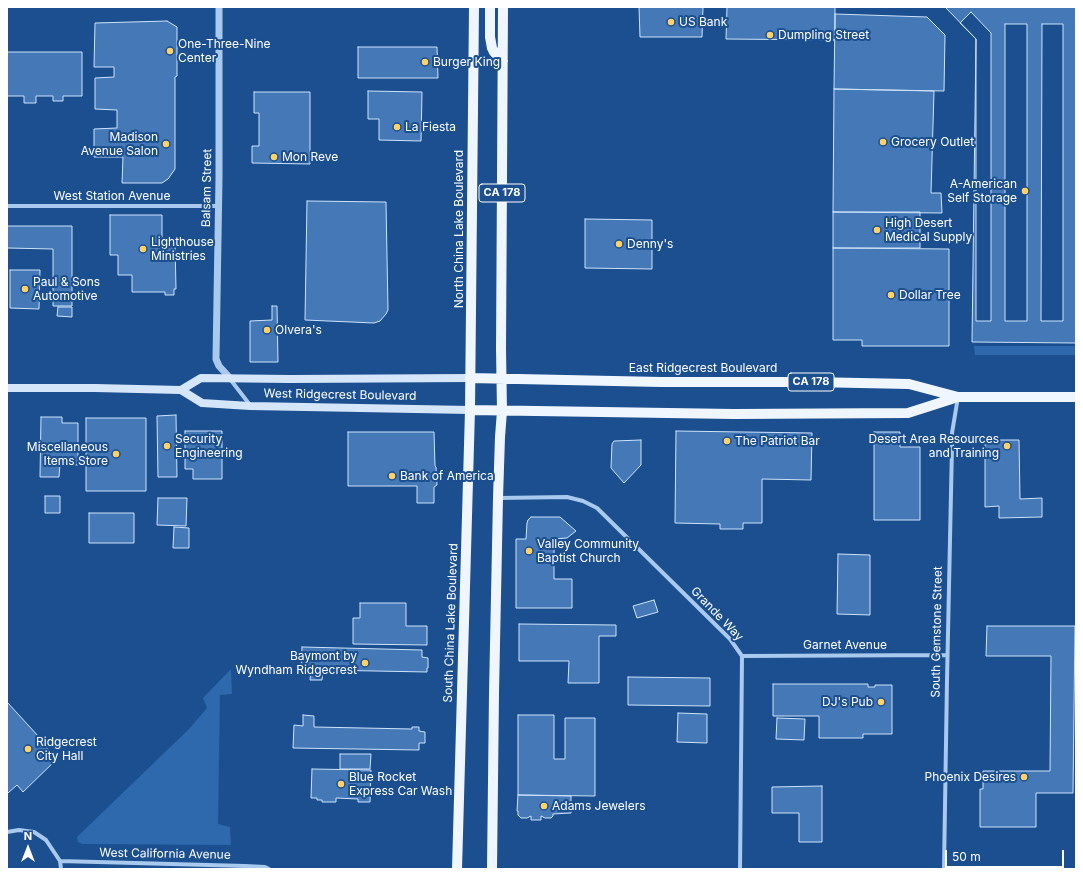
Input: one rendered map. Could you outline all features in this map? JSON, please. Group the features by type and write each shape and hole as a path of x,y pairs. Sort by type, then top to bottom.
{"main road":[{"name":"North China Lake Boulevard","path":"470,378 474,7"},
{"path":"490,7 490,37 492,48 503,61"},
{"name":"CA 178","path":"502,379 503,7"},
{"name":"West Ridgecrest Boulevard","path":"180,390 201,378 470,378"},
{"name":"East Ridgecrest Boulevard","path":"470,378 661,382 811,382 909,384 958,397 1076,397"},
{"name":"South China Lake Boulevard","path":"457,869 470,378"},
{"path":"492,869 494,693 502,379"},
{"name":"West Ridgecrest Boulevard","path":"7,388 180,390 202,403 250,406 502,411"},
{"name":"East Ridgecrest Boulevard","path":"502,411 734,414 908,413 958,397"}],"street":[{"name":"Balsam Street","path":"219,7 219,178 216,359 219,366 230,378 250,406"},
{"name":"West Station Avenue","path":"7,206 218,206"},
{"name":"South Gemstone Street","path":"944,869 952,433 958,397"},
{"name":"Grande Way","path":"498,498 567,497 583,501 597,508 730,640 742,656 740,869"},
{"name":"Garnet Avenue","path":"742,656 947,655"},
{"path":"7,832 19,830 34,832 46,840 60,861 61,869"},
{"name":"West California Avenue","path":"60,861 244,866 265,867 269,869"}],"shaded area":[{"path":"974,346 1076,346 1076,355 975,355"},
{"path":"231,669 232,694 220,695 218,824 230,827 231,845 82,844 78,842 77,837 189,729 207,708 203,698"}],"building":[{"name":"US Bank","path":"639,7 703,7 702,37 640,37"},
{"path":"727,7 835,7 835,40 726,39"},
{"name":"A-American Self Storage","path":"945,7 1076,7 1076,343 972,342 976,39"},
{"path":"971,12 991,33 991,321 976,321 976,39 960,23"},
{"path":"835,14 927,17 945,35 944,91 834,89"},
{"path":"167,21 177,27 177,76 175,77 175,169 168,179 162,183 122,183 123,157 94,157 94,129 117,128 117,110 95,109 95,78 114,77 114,67 94,67 95,23"},
{"path":"1005,24 1027,24 1027,321 1005,321"},
{"path":"1042,24 1063,24 1063,321 1041,321"},
{"path":"358,47 437,47 438,78 358,78"},
{"path":"7,52 82,52 82,96 63,96 63,101 53,101 53,96 36,96 36,103 24,103 24,96 7,96"},
{"name":"Grocery Outlet","path":"834,89 934,91 931,193 941,193 942,213 833,212"},
{"path":"368,91 422,92 421,141 379,140 379,119 368,119"},
{"path":"254,92 310,92 310,164 252,163 252,146 259,146 259,113 254,113"},
{"path":"307,201 386,202 388,310 380,321 374,323 305,320"},
{"name":"High Desert Medical Supply","path":"833,212 920,212 920,248 833,248"},
{"name":"Lighthouse Ministries","path":"110,215 162,215 162,243 175,243 176,289 174,289 174,295 165,295 165,292 132,292 132,275 118,275 118,255 110,255"},
{"name":"Denny's","path":"585,219 652,220 652,269 585,268"},
{"path":"7,226 72,226 72,306 53,306 53,249 7,248"},
{"name":"Dollar Tree","path":"833,248 949,249 949,346 862,346 862,340 833,340"},
{"name":"Paul & Sons Automotive","path":"10,270 40,270 39,309 10,308"},
{"path":"272,306 277,306 278,362 250,362 250,321 272,320"},
{"path":"58,307 72,307 72,317 57,316"},
{"name":"Security Engineering","path":"176,415 177,477 158,477 157,416"},
{"path":"41,417 62,417 62,423 78,423 78,465 60,464 59,477 40,477"},
{"name":"Miscellaneous Items Store","path":"86,418 146,418 146,491 86,491"},
{"path":"185,431 222,431 222,479 193,479 193,469 185,469"},
{"path":"676,431 812,433 811,480 762,479 762,523 743,523 743,529 720,529 720,524 675,523"},
{"name":"Bank of America","path":"348,432 434,432 437,485 434,487 434,503 417,503 417,486 348,486"},
{"path":"874,432 900,432 900,447 920,447 920,520 874,520"},
{"path":"641,440 641,465 624,483 611,468 612,444 614,441"},
{"path":"985,440 1019,440 1020,499 1042,498 1042,517 999,518 999,506 985,507"},
{"path":"45,496 60,496 60,513 45,513"},
{"path":"158,498 187,498 186,526 157,525"},
{"path":"89,513 134,513 134,543 89,543"},
{"path":"531,517 560,517 576,531 567,538 554,539 554,579 572,579 572,608 516,608 516,539 526,539 527,523"},
{"path":"174,527 189,528 189,548 173,548"},
{"path":"838,554 870,555 870,615 837,614"},
{"path":"654,600 658,612 637,618 633,606"},
{"path":"360,603 406,603 406,626 427,626 427,645 353,644 353,618 360,618"},
{"path":"519,624 616,625 616,636 599,636 599,683 568,683 569,661 519,661"},
{"path":"987,626 1075,626 1073,793 1036,793 1036,827 980,827 980,789 983,789 983,771 1050,771 1051,656 986,656"},
{"name":"Baymont by Wyndham Ridgecrest","path":"302,647 422,650 422,657 428,658 428,668 427,672 323,670 322,680 310,680 311,671 301,671"},
{"path":"628,677 710,678 710,706 628,705"},
{"path":"773,684 868,684 868,687 875,687 875,685 892,685 892,734 863,734 863,738 819,738 819,716 773,716"},
{"name":"Ridgecrest City Hall","path":"7,702 57,759 23,792 17,785 8,793 7,792"},
{"path":"678,713 707,714 707,743 677,742"},
{"path":"303,715 314,716 314,727 412,729 412,727 419,727 419,731 425,732 425,743 419,743 419,750 293,748 294,725 303,726"},
{"path":"518,715 554,715 554,759 565,759 565,718 595,718 595,796 518,795"},
{"path":"777,718 805,719 804,740 776,739"},
{"path":"340,754 371,754 370,769 340,769"},
{"name":"Blue Rocket Express Car Wash","path":"312,769 371,770 370,802 358,802 358,799 336,798 336,802 322,802 322,800 317,800 317,798 311,798"},
{"path":"822,786 822,842 799,842 799,813 772,813 772,787"},
{"name":"Adams Jewelers","path":"518,795 571,796 571,813 553,814 551,818 541,816 541,820 531,820 531,816 521,818 517,811"}],"place":[{"name":"US Bank","path":"671,22"},
{"name":"Dumpling Street","path":"770,35"},
{"name":"One-Three-Nine Center","path":"170,51"},
{"name":"Burger King","path":"425,62"},
{"name":"La Fiesta","path":"397,127"},
{"name":"Grocery Outlet","path":"883,142"},
{"name":"Madison Avenue Salon","path":"166,144"},
{"name":"Mon Reve","path":"274,157"},
{"name":"A-American Self Storage","path":"1025,191"},
{"name":"High Desert Medical Supply","path":"877,230"},
{"name":"Denny's","path":"619,244"},
{"name":"Lighthouse Ministries","path":"143,249"},
{"name":"Paul & Sons Automotive","path":"25,289"},
{"name":"Dollar Tree","path":"891,295"},
{"name":"Olvera's","path":"267,330"},
{"name":"The Patriot Bar","path":"727,441"},
{"name":"Security Engineering","path":"167,446"},
{"name":"Desert Area Resources and Training","path":"1007,446"},
{"name":"Miscellaneous Items Store","path":"116,454"},
{"name":"Bank of America","path":"392,476"},
{"name":"Valley Community Baptist Church","path":"529,551"},
{"name":"Baymont by Wyndham Ridgecrest","path":"365,663"},
{"name":"DJ's Pub","path":"881,702"},
{"name":"Ridgecrest City Hall","path":"28,749"},
{"name":"Phoenix Desires","path":"1024,777"},
{"name":"Blue Rocket Express Car Wash","path":"341,784"},
{"name":"Adams Jewelers","path":"544,806"}]}
